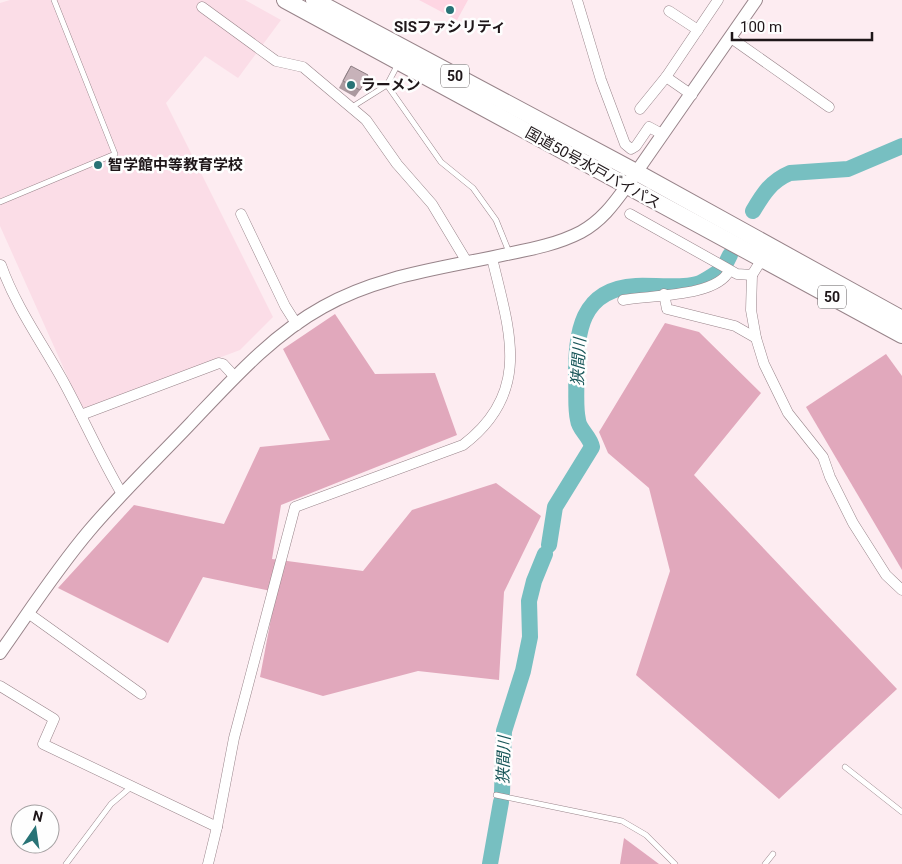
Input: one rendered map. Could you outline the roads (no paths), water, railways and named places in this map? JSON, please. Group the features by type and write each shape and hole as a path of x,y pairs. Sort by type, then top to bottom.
{"highway":[{"name":"国道50号水戸バイパス","path":"285,0 626,187 902,335"},
{"name":"国道50号水戸バイパス","path":"314,0 636,172 902,319"}],"street":[{"path":"577,0 601,80 625,144 631,149 636,146 649,128 662,134"},
{"path":"640,109 666,77 718,0"},
{"path":"0,653 63,563 122,494 235,377 265,349 298,325 323,307 357,291 395,278 549,244 581,232 609,211 662,134 692,95 756,0"},
{"path":"202,7 276,61 303,68 366,120 397,164 432,204 467,262"},
{"path":"669,11 698,30"},
{"path":"731,38 829,107"},
{"path":"666,77 692,95"},
{"path":"241,214 285,306 298,325"},
{"path":"630,214 729,271 752,275"},
{"path":"208,864 234,738 295,507 463,446 480,433 492,417 503,396 510,366 511,347 492,258"},
{"path":"762,259 752,275 752,310 756,338 764,364 788,413 822,457 853,523 886,575 902,590"},
{"path":"1,265 14,300 81,415 104,465 122,494"},
{"path":"623,300 664,294 698,292 726,278 729,271"},
{"path":"664,294 668,310 735,326 756,338"},
{"path":"81,415 219,363 223,364 235,377"},
{"path":"28,614 141,694"},
{"path":"0,686 54,719 43,744 217,827"}],"lane":[{"path":"0,202 115,154 54,0"},
{"path":"352,107 387,85 400,62"},
{"path":"387,85 441,162 473,188 496,220 510,254"},
{"path":"845,767 902,812"},
{"path":"66,864 112,804 131,787"},
{"path":"496,795 622,821 646,836 675,864"},
{"path":"765,864 773,854"}],"waterway":[{"name":"狭間川","path":"753,211 768,189 783,176 790,173 848,169 902,146"},
{"name":"狭間川","path":"725,265 730,255"},
{"name":"狭間川","path":"549,545 555,507 592,447 579,424 577,410 576,361 580,330 585,316 592,305 603,295 617,289 636,286 694,285 720,271"},
{"name":"狭間川","path":"502,793 504,731 523,671 530,637 529,601 534,581 545,554"},
{"name":"狭間川","path":"490,864 501,802"}],"place":[{"name":"SISファシリティ","path":"450,10"},
{"name":"ラーメン","path":"351,85"},
{"name":"智学館中等教育学校","path":"98,165"}]}
